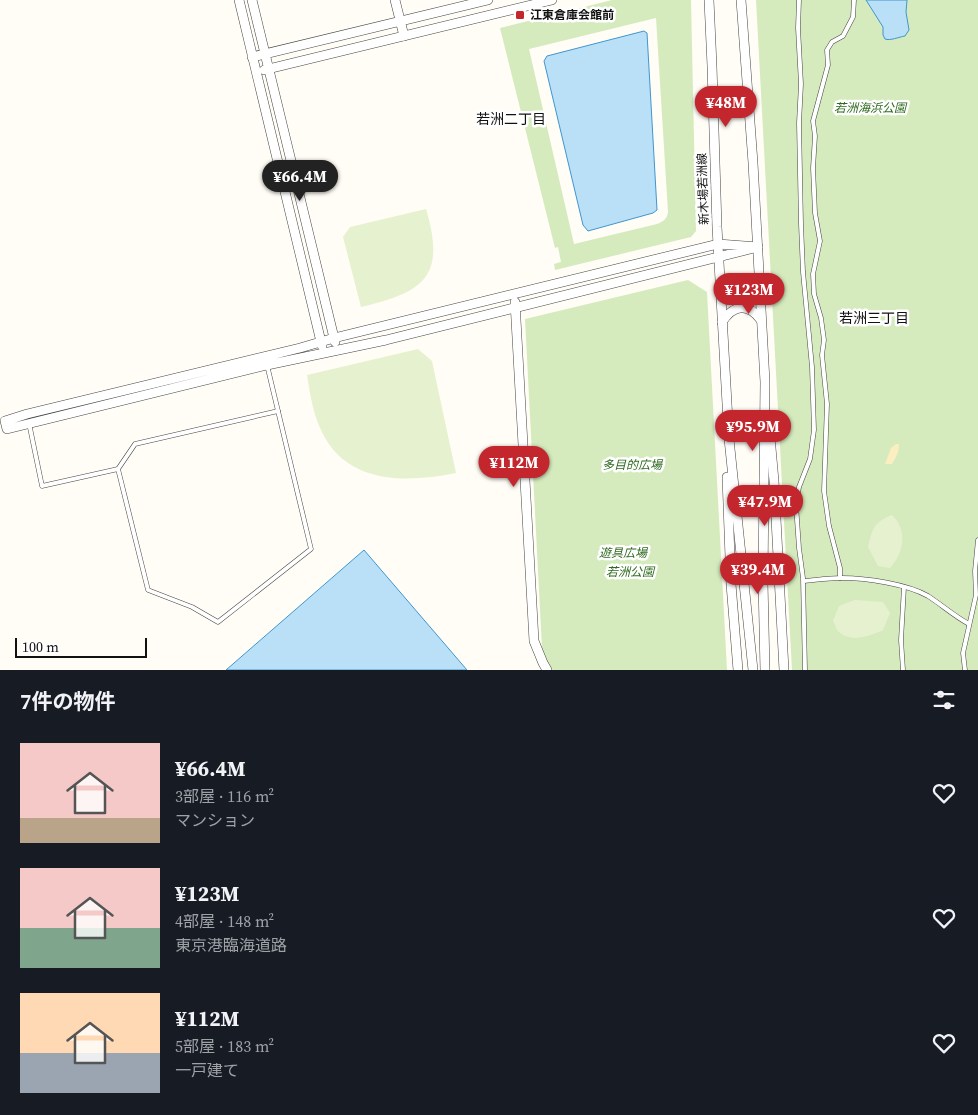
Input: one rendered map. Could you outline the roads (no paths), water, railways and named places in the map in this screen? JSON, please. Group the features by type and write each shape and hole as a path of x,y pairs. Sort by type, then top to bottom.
{"street":[{"path":"239,0 323,353"},
{"path":"252,0 337,351"},
{"path":"395,0 404,36"},
{"path":"252,57 488,0"},
{"path":"256,72 552,0"},
{"name":"新木場若洲線","path":"708,0 718,258 726,389"},
{"path":"741,0 765,382 774,481 784,670"},
{"path":"718,244 758,247 337,351 267,365 7,429 6,421 27,414 718,244"},
{"path":"513,294 516,307 534,641 547,670"},
{"path":"722,322 737,308 750,309 761,321"},
{"path":"765,382 763,521 765,670"},
{"path":"726,389 737,523 753,670"},
{"path":"726,389 727,524 738,670"}],"lane":[{"path":"799,0 801,224 803,272 812,367 814,430 810,459 799,486 796,505 804,581 805,670"},
{"path":"840,578 840,568 829,526 824,491 827,404 822,355 824,340 822,318 814,294 813,274 820,241 815,213 813,168 815,136 813,121 828,65 827,50 832,42 843,36 853,17 854,0"},
{"path":"118,468 148,590 192,607 218,622 311,549 267,365"},
{"path":"27,414 42,486 118,468 135,444 278,411"},
{"path":"965,670 963,653 976,595 975,571 978,540"},
{"path":"804,581 840,578 871,581 904,588 926,595 969,624"},
{"path":"903,670 900,640 904,588"}],"water":[{"path":"866,0 907,0 906,12 909,30 905,36 885,39 883,27"},
{"path":"644,31 647,33 657,210 653,213 588,231 583,225 544,61 547,56"},
{"path":"364,550 467,670 226,670"}],"place":[{"name":"江東倉庫会館前","path":"520,15"}],"district":[{"name":"若洲二丁目","path":"511,119"},
{"name":"若洲三丁目","path":"874,318"}],"park label":[{"name":"若洲海浜公園","path":"870,108"},
{"name":"多目的広場","path":"632,465"},
{"name":"遊具広場","path":"623,553"},
{"name":"若洲公園","path":"630,572"}]}
